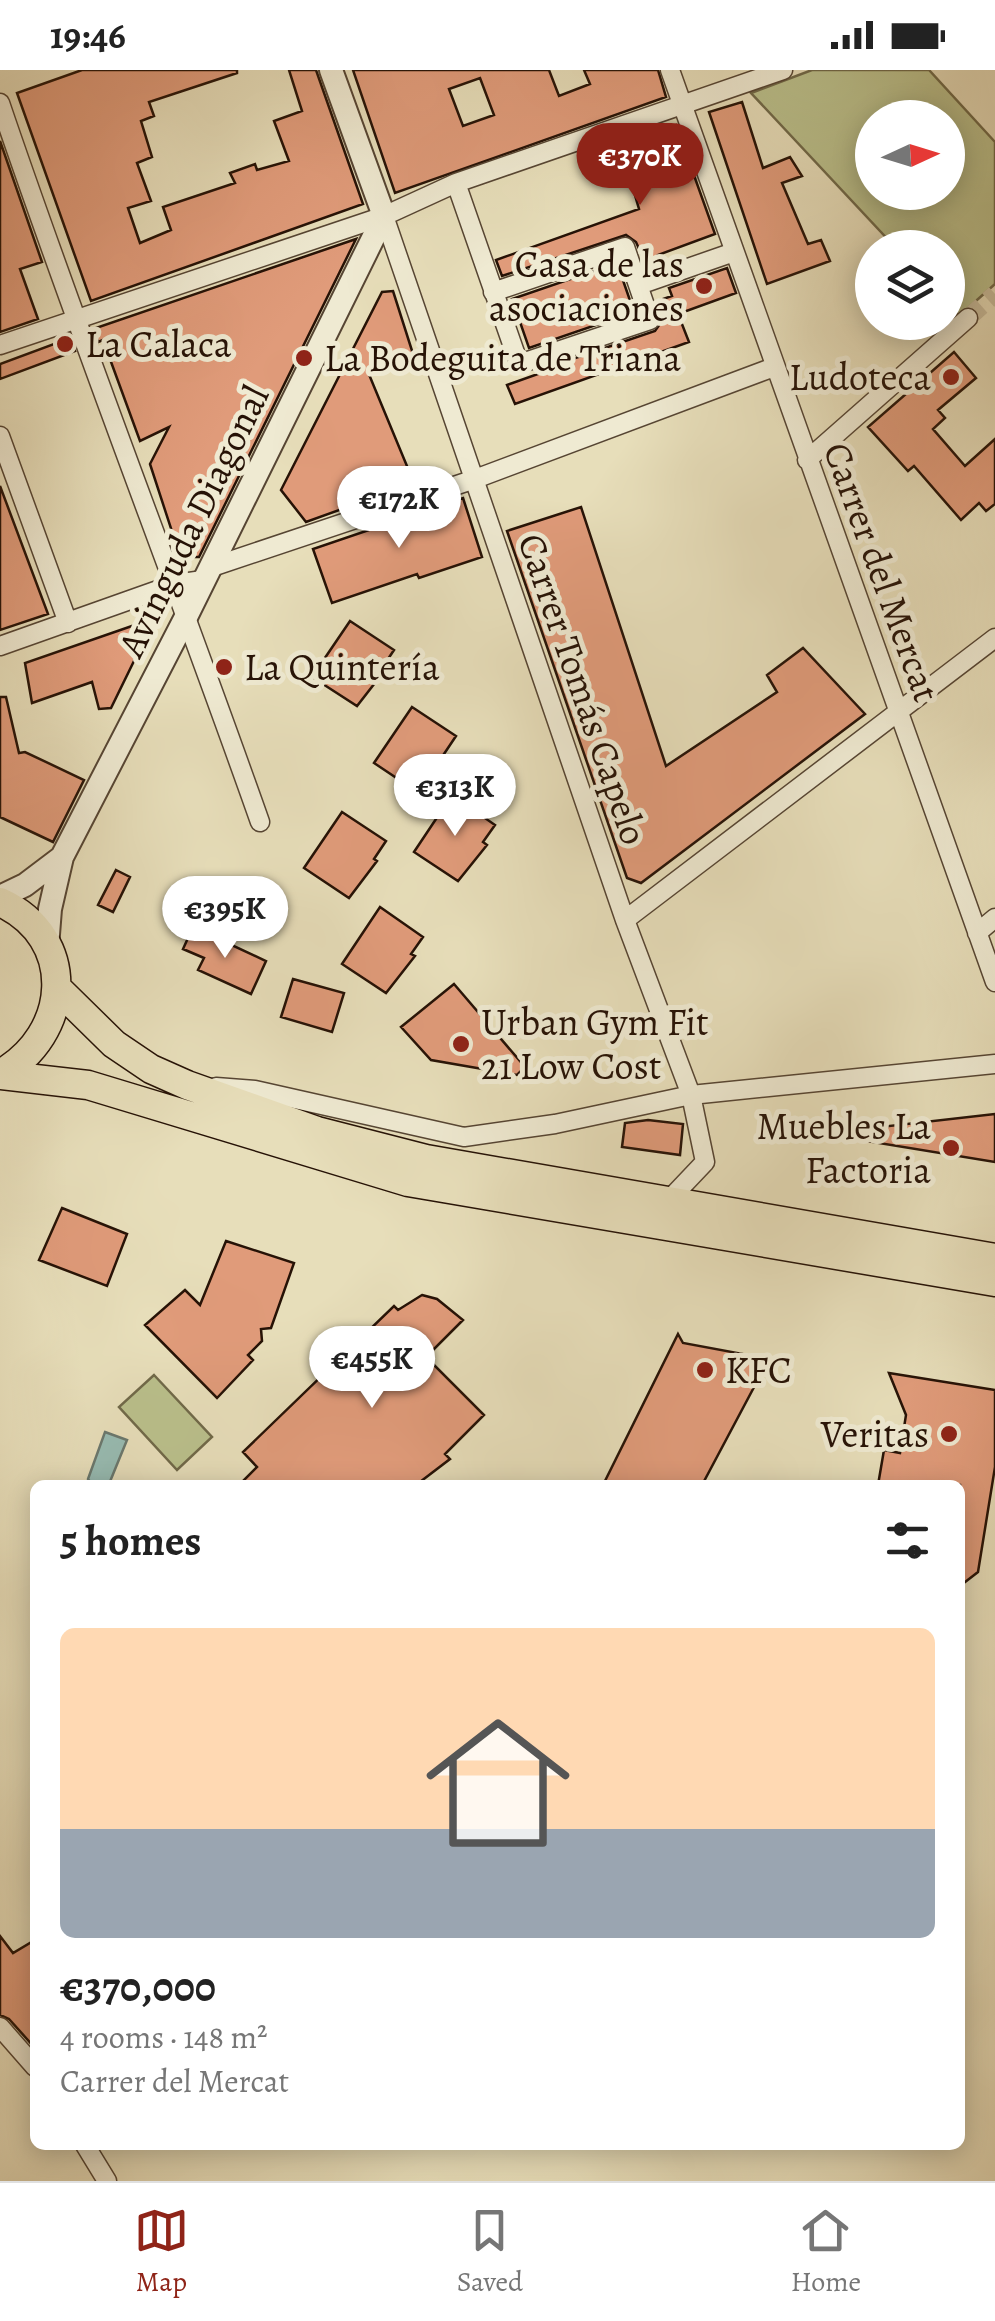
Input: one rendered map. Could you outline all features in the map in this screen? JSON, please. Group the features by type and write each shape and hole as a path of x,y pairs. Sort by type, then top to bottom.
{"main road":[{"path":"0,900 25,918 47,947 57,988 46,1031 26,1057 0,1075"},
{"path":"57,988 123,1051 151,1069 318,1131 426,1159 995,1258"},
{"path":"0,1075 88,1085 408,1182 995,1282"}],"street":[{"name":"Carrer Tomás Capelo","path":"331,70 624,920 690,1095 705,1162 668,1201"},
{"name":"Carrer del Mercat","path":"670,70 995,982"},
{"path":"0,345 384,216 456,184 782,70"},
{"path":"0,104 74,319 187,615 260,822"},
{"path":"456,184 519,364 650,320 626,247 494,292"},
{"name":"Avinguda Diagonal","path":"47,947 50,910 62,857 187,615 384,216"},
{"path":"639,285 734,252"},
{"path":"807,460 968,318"},
{"path":"0,646 474,479 774,367"},
{"path":"0,436 68,623"},
{"path":"624,920 995,638"},
{"name":"Avinguda Diagonal","path":"0,900 62,857"},
{"path":"977,933 995,918"},
{"path":"187,1085 255,1090 464,1137 555,1124 690,1095 995,1064"},
{"path":"0,2027 30,2061"},
{"path":"88,2150 106,2181"}],"green space":[{"path":"812,70 929,70 956,100 855,100 855,204 751,93"},
{"path":"965,109 995,142 995,284 965,311 965,230 879,230 860,210 965,210"},
{"path":"154,1375 212,1437 177,1470 119,1407"}],"water":[{"path":"105,1432 127,1440 111,1480 88,1479"}],"building":[{"path":"82,70 237,70 149,102 154,116 141,121 152,157 137,163 151,201 128,208 140,243 171,230 163,207 235,183 230,173 255,164 257,170 289,161 274,121 302,111 289,70 316,70 363,204 91,301 17,93"},
{"path":"353,70 549,70 559,96 590,84 584,70 658,70 666,97 395,193","holes":["480,78 494,115 463,126 449,89"]},
{"path":"742,102 763,168 790,157 802,176 782,183 808,244 821,240 830,261 767,284 709,112"},
{"path":"676,125 715,234 658,255 661,264 648,269 636,242 626,235 502,276 496,260 639,209 620,144"},
{"path":"0,141 42,262 20,269 38,319 0,332"},
{"path":"356,239 199,557 185,557 179,553 150,464 169,427 140,441 103,340 98,342 93,329"},
{"path":"617,263 634,312 529,348 512,299"},
{"path":"727,268 736,293 678,314 689,342 515,404 507,385 655,331 662,321 657,301 672,296 669,288"},
{"path":"393,291 414,357 368,372 414,483 306,522 281,490 382,292"},
{"path":"70,338 75,351 0,379 0,364"},
{"path":"954,352 976,378 938,410 945,418 933,429 965,466 995,439 995,504 986,511 979,503 961,520 914,466 908,471 868,427"},
{"path":"0,486 48,614 0,630"},
{"path":"463,498 482,557 332,603 313,549"},
{"path":"581,507 666,766 777,692 767,675 803,648 865,714 641,883 627,878 507,531"},
{"path":"155,618 111,708 99,709 92,682 32,703 25,663"},
{"path":"350,621 394,650 382,668 385,670 357,706 312,677"},
{"path":"0,697 6,697 19,753 25,752 84,780 53,842 0,817"},
{"path":"412,707 456,736 444,754 447,756 419,793 374,763"},
{"path":"452,795 495,825 483,842 487,845 458,881 414,852"},
{"path":"342,812 386,841 374,859 377,861 349,898 304,868"},
{"path":"116,870 130,877 113,912 98,905"},
{"path":"380,907 423,937 411,954 415,956 386,993 342,964"},
{"path":"193,927 266,961 251,994 198,970 204,958 183,949"},
{"path":"293,979 344,993 332,1032 281,1017"},
{"name":"Urban Gym Fit 21 Low Cost","path":"454,984 525,1067 517,1075 431,1060 401,1027"},
{"name":"Muebles La Factoria","path":"995,1114 995,1162 836,1136 836,1132"},
{"path":"648,1120 683,1124 680,1155 622,1147 625,1123"},
{"path":"62,1208 127,1234 107,1286 39,1260"},
{"path":"226,1241 294,1263 271,1328 261,1329 262,1341 248,1355 253,1360 217,1398 145,1325 185,1290 200,1305"},
{"path":"422,1295 437,1299 463,1320 426,1357 484,1415 445,1454 450,1459 423,1480 244,1480 257,1467 243,1452 394,1306 398,1310"},
{"path":"678,1334 683,1343 769,1359 705,1480 605,1480"},
{"name":"Veritas","path":"889,1373 995,1390 995,1467 978,1572 965,1582 965,1480 879,1480 884,1450 900,1453 906,1415"},
{"path":"0,1936 13,1953 30,1943 30,2042 9,2019 0,2015"}],"tunnel":[{"path":"968,318 995,294"}],"place":[{"name":"Casa de las asociaciones","path":"704,286"},
{"name":"La Calaca","path":"65,344"},
{"name":"La Bodeguita de Triana","path":"304,358"},
{"name":"Ludoteca","path":"951,377"},
{"name":"La Quintería","path":"224,667"},
{"name":"Urban Gym Fit 21 Low Cost","path":"461,1044"},
{"name":"Muebles La Factoria","path":"951,1148"},
{"name":"KFC","path":"705,1370"},
{"name":"Veritas","path":"949,1434"}]}
